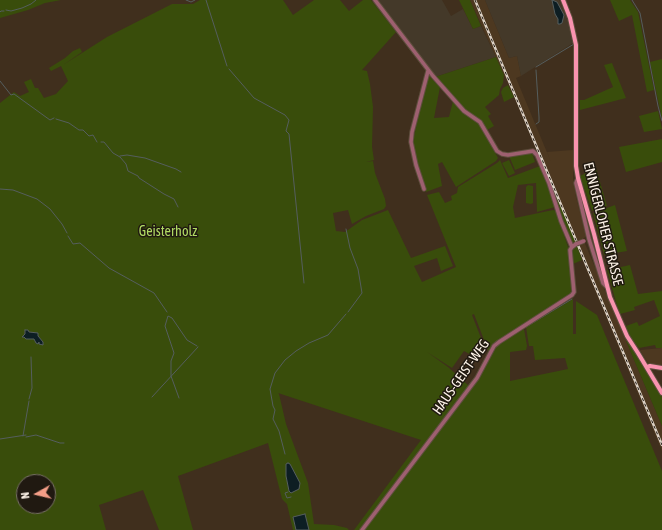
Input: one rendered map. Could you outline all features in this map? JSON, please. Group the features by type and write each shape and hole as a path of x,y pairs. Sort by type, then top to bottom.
{"main road":[{"name":"ENNIGERLOHER STRASSE","path":"563,0 570,18 576,45 576,166 578,178 607,287 624,330 662,394"},
{"path":"647,367 662,368"}],"street":[{"path":"375,0 428,71 464,111 480,122 497,151 502,154 533,151 537,155 549,183 561,221 572,247 589,239"},
{"path":"424,189 416,165 411,142 428,71"},
{"path":"578,178 576,183 589,239 603,283 607,287"},
{"name":"HAUS-GEIST-WEG","path":"362,530 477,378 494,346 572,296 574,292 570,250 572,247"}],"shaded area":[{"path":"377,0 442,0 451,16 463,9 473,29 481,26 496,57 435,77"},
{"path":"470,0 485,0 509,58 517,56 521,76 516,78 551,162 547,152 573,150 573,178 576,197 586,236 583,239 662,426 662,451 517,103"},
{"path":"485,0 559,0 567,17 573,43 521,76 517,56 509,58"},
{"path":"552,0 557,2 564,15 562,23 560,24 558,24 558,19 555,14"},
{"path":"25,330 38,333 43,345 39,344 39,342 38,344 36,343 34,339 26,339 22,337 25,334"},
{"path":"662,348 662,366 648,363 640,350"},
{"path":"286,464 290,464 300,483 299,489 291,493 289,491 286,476"},
{"path":"305,514 309,530 296,530 293,517"}],"green space":[{"path":"0,0 61,0 45,3 28,10 0,18"},
{"name":"Geisterholz","path":"200,0 283,0 293,15 314,0 340,0 349,11 363,0 371,0 396,32 362,70 367,71 373,107 372,147 374,160 366,162 373,161 375,173 385,199 386,206 384,209 366,216 352,224 348,210 333,213 336,231 345,232 362,220 388,210 411,258 445,246 453,266 441,271 437,258 414,266 422,282 456,267 427,195 439,192 445,203 452,200 451,196 457,193 458,187 500,160 508,178 540,166 555,207 537,212 536,183 518,185 513,207 515,218 553,210 556,211 568,247 572,292 571,296 523,326 489,351 474,314 472,315 483,343 473,356 464,351 452,368 427,352 448,367 469,386 361,530 354,530 421,440 278,393 286,424 308,483 314,524 334,525 347,528 349,530 309,530 305,514 293,517 296,530 293,530 287,504 282,499 268,443 178,476 193,530 159,530 143,490 99,505 106,530 0,530 0,103 14,92 20,96 29,92 24,82 31,79 35,88 38,88 44,98 56,94 68,81 61,66 51,71 49,68 73,51 80,48 82,52 63,65 107,37 172,4 193,4","holes":["25,331 36,334 43,342 41,345 34,339 24,337"]},
{"path":"459,0 470,0 481,26 473,29"},
{"path":"610,0 630,0 638,12 654,90 647,92 632,15 619,21"},
{"path":"496,57 504,75 499,95 485,107 491,114 488,116 494,126 487,130 481,120 465,110 435,77"},
{"path":"662,59 662,119 650,62"},
{"path":"612,63 626,98 580,110 580,100 584,100 613,87 604,65"},
{"path":"427,74 440,87 434,118 449,117 453,101 479,122 498,158 496,161 456,187 442,162 438,164 442,186 426,192 417,164 413,142"},
{"path":"508,85 514,97 504,102 501,92 503,88"},
{"path":"658,111 662,129 644,132 639,116"},
{"path":"662,139 662,162 626,172 619,147"},
{"path":"532,153 535,162 515,170 509,156"},
{"path":"509,160 515,173 509,176 502,163"},
{"path":"596,168 607,206 592,211 580,176"},
{"path":"528,185 533,186 533,203 531,204 526,203 526,187"},
{"path":"553,191 576,242 571,243 570,241"},
{"path":"615,205 627,251 604,255 593,213"},
{"path":"577,246 582,260 573,264 572,251"},
{"path":"630,265 638,294 662,291 662,348 656,348 655,345 639,348 631,338 626,326 637,322 639,326 660,316 654,300 634,307 635,310 620,314 607,270"},
{"path":"573,299 573,334 576,334 576,301 597,315 662,471 662,530 363,530 472,386 500,343 524,329 527,346 526,350 510,352 510,381 568,369 565,358 535,360 533,346 529,346 526,327"},
{"path":"626,341 628,341 639,357 662,397 662,426"}],"waterway":[{"path":"6,10 11,11 22,8 36,0"},
{"path":"186,0 191,2 195,0"},
{"path":"206,0 227,66"},
{"path":"632,0 640,13 662,121"},
{"path":"0,12 4,11"},
{"path":"536,67 574,44 573,42"},
{"path":"229,69 254,98 285,115 289,120 286,131 289,134 304,283"},
{"path":"536,70 539,122 536,124"},
{"path":"0,81 11,95 14,94 50,120 54,118"},
{"path":"56,119 69,123 79,130 83,130 89,136 93,135 97,142"},
{"path":"101,142 104,142 113,153 120,157 126,164 128,171 174,199 178,207"},
{"path":"120,156 127,155 145,158 181,172"},
{"path":"0,189 13,190 37,199 50,209 67,233"},
{"path":"346,229 350,248 358,269 362,293 348,312"},
{"path":"68,236 73,244 80,243 109,268 154,293 167,312"},
{"path":"526,327 572,299"},
{"path":"285,454 279,431 273,419 275,410 270,389 275,373 285,360 296,351 309,343 328,335 346,314"},
{"path":"179,398 171,376 171,361 174,353 165,326 168,316 172,318 187,340 197,346"},
{"path":"152,397 198,347"},
{"path":"29,399 32,388 31,357"},
{"path":"23,436 29,401"},
{"path":"0,439 26,435"},
{"path":"26,437 36,435 64,443"},
{"path":"288,492 285,493 287,498 291,497"}],"railway":[{"path":"475,0 662,445"}]}
